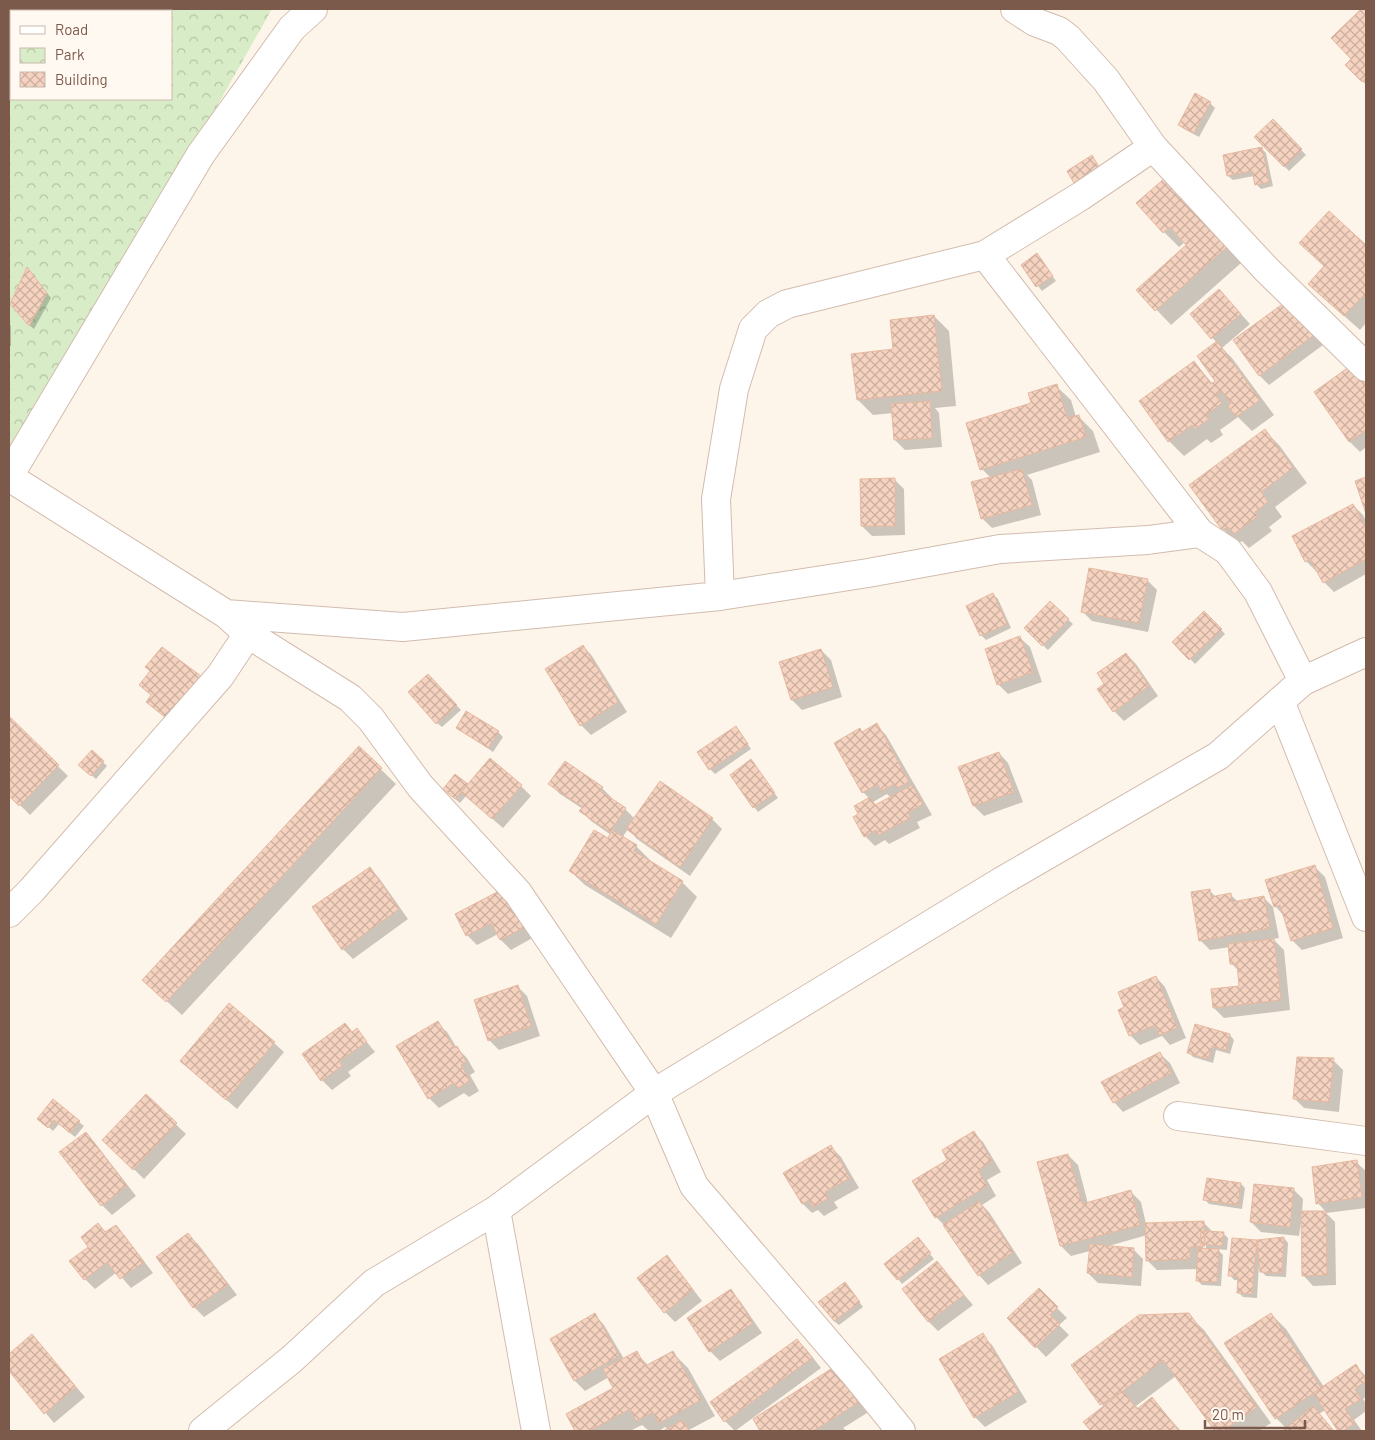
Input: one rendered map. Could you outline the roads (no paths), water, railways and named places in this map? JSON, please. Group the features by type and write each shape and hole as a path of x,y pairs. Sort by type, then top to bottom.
{"street":[{"path":"313,9 292,28 201,154 9,477 226,614 248,634 350,698 371,720 420,786 518,893 654,1093 694,1186 901,1431"},
{"path":"1031,13 1068,38 1106,80 1153,147 1266,269 1366,367"},
{"path":"720,596 716,499 734,388 753,329 768,314 787,304 985,256 1081,196 1153,147"},
{"path":"985,256 1200,532 1228,551 1258,592 1303,681"},
{"path":"226,614 402,627 720,596 868,573 1000,548 1148,540 1200,532"},
{"path":"9,913 220,676 248,634"},
{"path":"203,1431 292,1359 374,1283 496,1210 654,1093 1002,881 1218,756 1303,681 1366,652"},
{"path":"1280,701 1366,917"},
{"path":"1178,1116 1366,1140"},
{"path":"496,1210 536,1431"}]}
